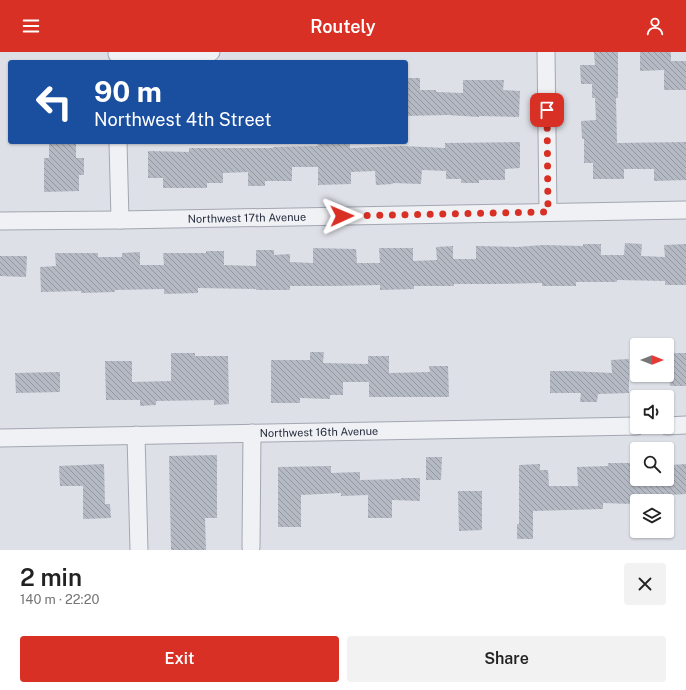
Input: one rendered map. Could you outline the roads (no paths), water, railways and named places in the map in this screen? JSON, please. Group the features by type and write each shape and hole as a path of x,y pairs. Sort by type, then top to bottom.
{"street":[{"path":"117,56 211,52"},
{"path":"546,52 548,212"},
{"path":"118,144 120,220"},
{"name":"Northwest 17th Avenue","path":"0,221 686,210"},
{"path":"674,426 686,425"},
{"name":"Northwest 16th Avenue","path":"0,438 630,426"},
{"path":"251,547 252,433"},
{"path":"136,435 139,550"}]}
